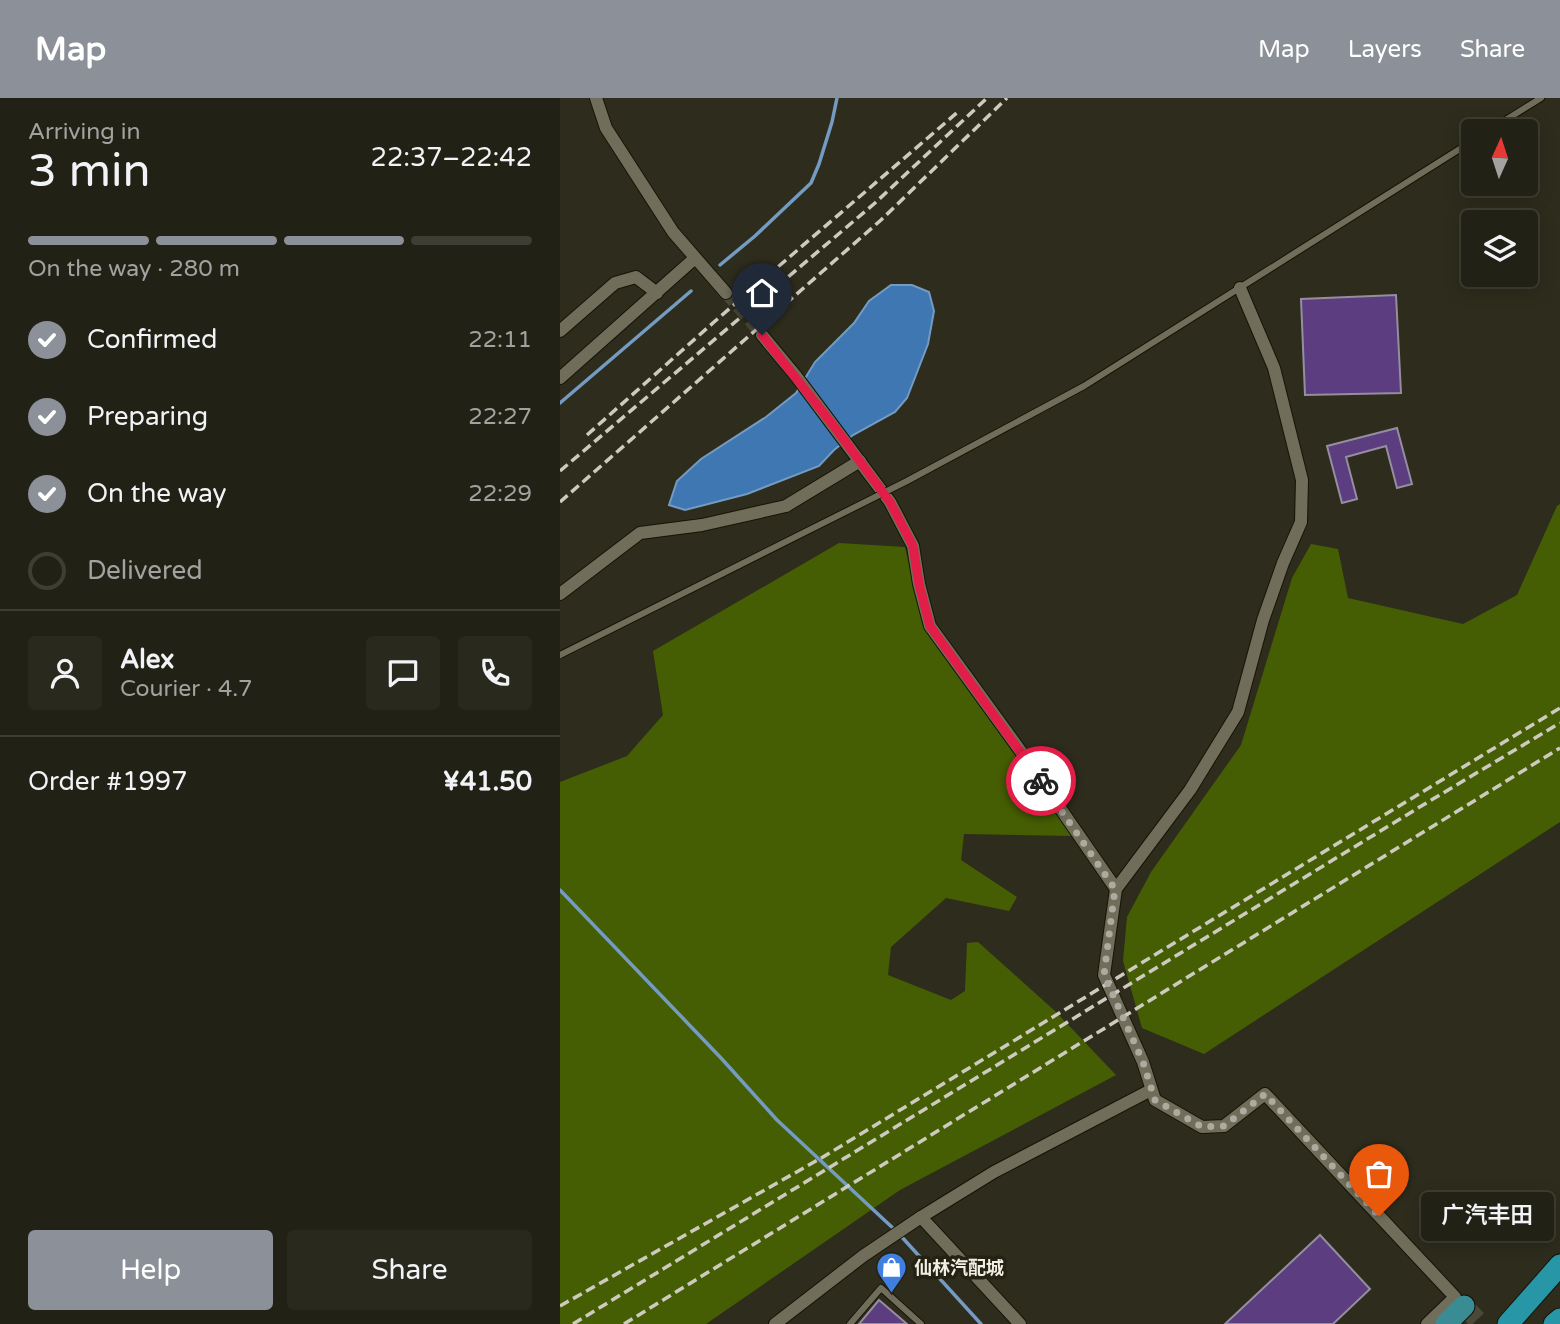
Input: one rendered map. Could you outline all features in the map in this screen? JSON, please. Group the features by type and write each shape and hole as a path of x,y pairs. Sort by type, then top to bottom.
{"highway":[{"path":"1508,1324 1560,1265"},
{"path":"1508,1324 1560,1280"},
{"path":"1554,1324 1560,1318"}],"main road":[{"path":"1446,1324 1460,1301"}],"street":[{"path":"596,98 606,128 673,232 726,293"},
{"path":"560,379 695,258"},
{"path":"560,331 615,283 636,277 657,293"},
{"path":"1240,288 1274,368 1302,480 1301,522 1263,620 1238,712 1190,790 1115,889 1104,975 1143,1062 1155,1100 1202,1127 1224,1126 1265,1094 1460,1301 1427,1324"},
{"path":"762,335 890,502 913,546 930,626 1022,753 1115,889"},
{"path":"560,594 640,533 702,525 786,506 859,461"},
{"path":"775,1324 863,1256 921,1217 994,1172 1152,1090"},
{"path":"921,1217 1020,1324"}],"lane":[{"path":"1507,119 1541,98"},
{"path":"560,655 907,481 1084,386 1461,149"},
{"path":"850,1324 881,1288 920,1324"}],"green space":[{"path":"1560,504 1560,822 1204,1054 1142,1028 1123,961 1127,917 1151,872 1241,745 1292,578 1311,544 1338,549 1348,598 1463,624 1517,595"},
{"path":"839,543 905,547 924,629 1073,836 964,834 961,860 1017,897 1009,911 946,898 891,947 888,975 951,1000 965,991 967,943 978,942 1055,1011 1116,1075 900,1190 706,1324 560,1324 560,782 627,756 663,715 653,651"}],"water":[{"path":"891,285 912,285 929,292 934,311 928,344 907,398 895,412 853,435 819,466 747,494 685,510 669,505 677,481 701,459 766,417 796,393 815,362 854,323 869,301"}],"building":[{"path":"1396,295 1401,393 1305,395 1301,299"},
{"path":"1397,428 1412,484 1397,488 1386,446 1346,457 1357,499 1342,503 1327,446"},
{"path":"1320,1235 1370,1289 1333,1324 1225,1324"},
{"path":"879,1300 907,1324 859,1324"}],"waterway":[{"path":"720,265 811,183 832,122 837,98"},
{"path":"560,403 691,291"},
{"path":"560,890 777,1120 895,1230"},
{"path":"900,1235 981,1324"}],"tunnel":[{"path":"726,293 762,335"},
{"path":"1464,1306 1481,1324"}],"railway":[{"path":"560,471 875,203 987,98"},
{"path":"560,502 881,220 1007,98"},
{"path":"587,435 959,111"},
{"path":"560,1306 823,1157 1560,708"},
{"path":"573,1324 1560,723"},
{"path":"624,1324 1560,748"}],"way so far":[{"path":"1041,781 1115,889 1104,975 1143,1062 1155,1100 1202,1127 1224,1126 1265,1094 1379,1216"}],"place":[{"name":"广汽丰田","path":"1379,1216"},
{"name":"仙林汽配城","path":"891,1295"}],"route":[{"path":"762,335 890,502 913,546 930,626 1041,781"}]}
